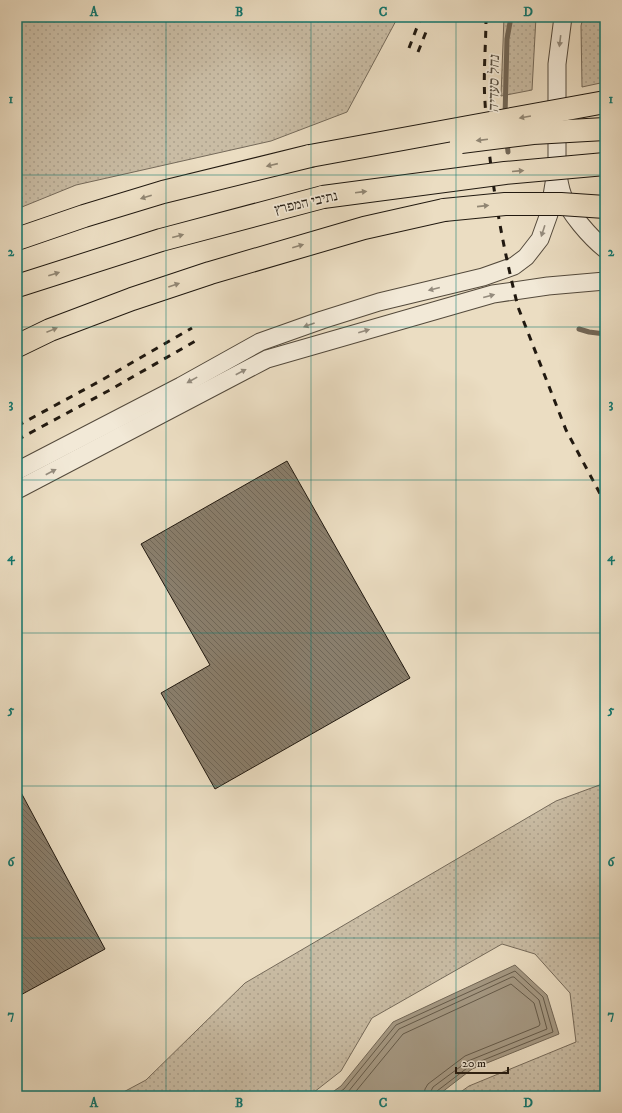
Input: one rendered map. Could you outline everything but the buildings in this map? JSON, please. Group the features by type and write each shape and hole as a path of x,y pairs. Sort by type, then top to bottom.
{"highway":[{"path":"17,239 84,216 163,192 310,156 605,102"},
{"path":"310,156 455,143 533,133 605,129"},
{"name":"נתיבי המפרץ","path":"17,286 161,240 323,197 505,173 605,164"},
{"path":"17,346 58,327 132,299 210,273 364,228 444,210 505,204 561,204 605,207"}],"street":[{"path":"563,17 557,64 558,178 563,197 583,227 596,242 605,249"},
{"path":"17,471 181,386 260,342 379,302 483,277 514,266 526,257 540,239 549,214 557,165"},
{"path":"17,490 267,359 494,294 548,286 605,281"}],"shaded area":[{"path":"17,17 398,17 347,112 271,141 76,185 17,209"},
{"path":"504,17 536,17 532,90 501,96"},
{"path":"583,17 605,17 605,82 582,87 581,26"},
{"path":"605,783 605,1096 455,1096 469,1086 576,1042 570,993 535,954 502,944 372,1018 341,1071 309,1096 116,1096 146,1080 245,983 556,801"}],"water":[{"path":"515,965 547,995 559,1034 472,1069 437,1096 327,1096 341,1086 393,1022"}],"waterway":[{"name":"נחל סעדיה","path":"505,116 507,39 511,17"},
{"name":"נחל סעדיה","path":"507,142 508,152"},
{"name":"נחל סעדיה","path":"579,329 605,334"}],"railway":[{"path":"409,48 421,17"},
{"path":"486,17 484,91 489,154 501,231 518,307 566,430 605,503"},
{"path":"418,52 428,27"},
{"path":"17,426 102,380 192,328"},
{"path":"17,440 108,391 199,339"}]}
